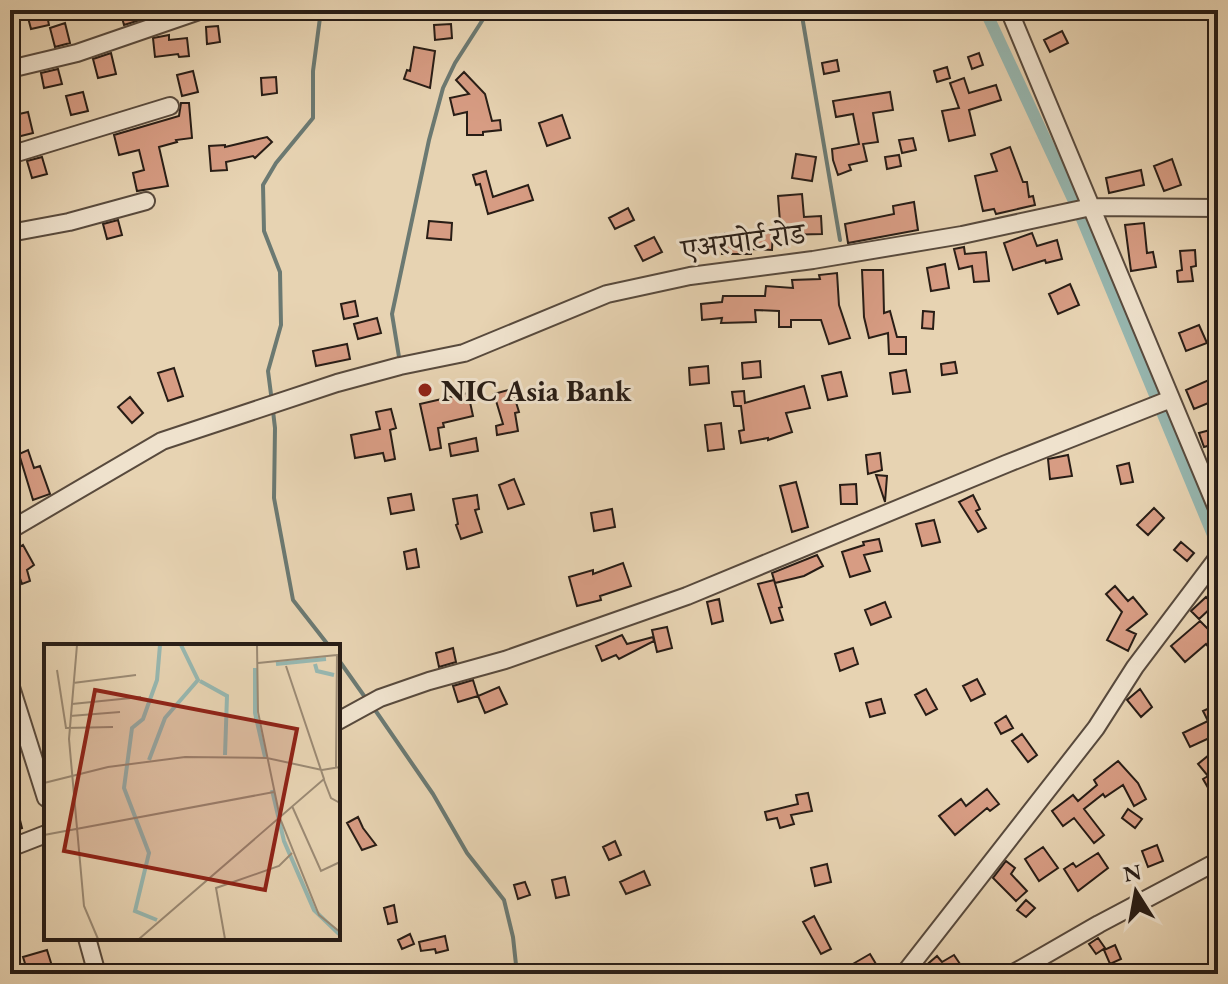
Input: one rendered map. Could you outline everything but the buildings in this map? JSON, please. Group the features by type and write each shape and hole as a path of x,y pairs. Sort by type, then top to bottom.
{"street":[{"path":"10,69 77,53 202,10"},
{"path":"1009,10 1091,207 1163,402 1218,511"},
{"path":"10,155 170,106"},
{"path":"10,233 69,222 146,201"},
{"name":"एअरपोर्ट रोड","path":"10,530 162,441 290,397 400,366 464,353 607,294 690,276 813,260 962,235 1091,207 1218,208"},
{"path":"340,720 380,698 505,660 687,596 1163,402"},
{"path":"904,974 1096,728 1135,667 1218,557"},
{"path":"10,684 44,792"},
{"path":"10,848 44,835"},
{"path":"1012,974 1218,861"},
{"path":"88,940 97,974"}],"waterway":[{"path":"272,402 268,371 281,325 280,272 264,231 263,185 276,163 313,118 313,71 321,10"},
{"path":"399,357 392,314 429,140 443,88 489,10"},
{"path":"801,10 840,240"},
{"path":"985,10 1073,199"},
{"path":"1082,219 1218,547"},
{"path":"273,411 274,498 293,600 327,644"},
{"path":"340,662 367,700"},
{"path":"10,664 15,680"},
{"path":"373,707 433,794 467,853 504,900 513,937 517,974"}],"place":[{"name":"NIC Asia Bank","path":"425,390"}]}
